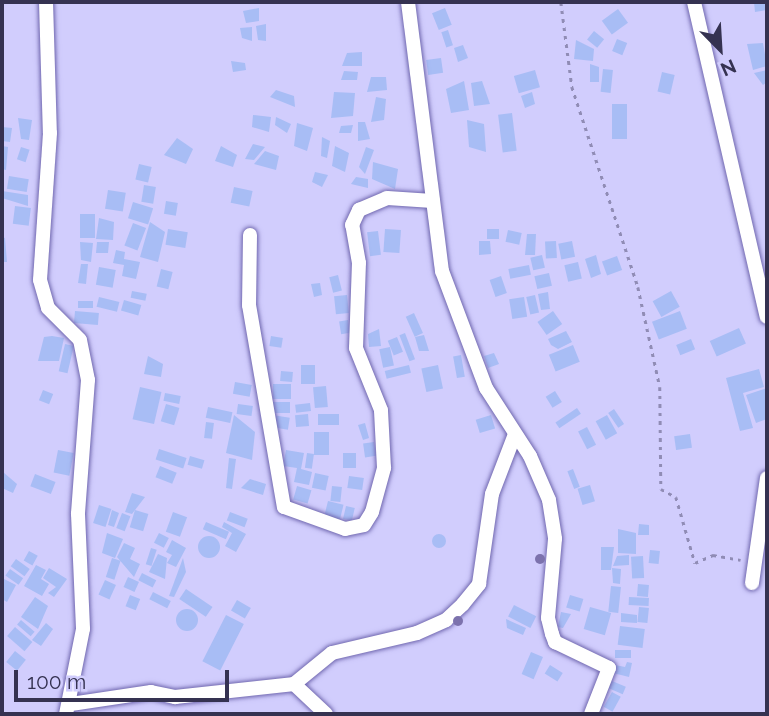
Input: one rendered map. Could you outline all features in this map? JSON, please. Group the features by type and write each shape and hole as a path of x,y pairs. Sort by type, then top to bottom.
{"street":[{"path":"46,2 50,133 40,280 48,308 80,340 88,380 78,514 83,629 68,709 151,692 175,697 295,684 332,653 417,633 446,620 479,583 492,494 515,434"},
{"path":"408,2 442,271 469,351 549,500 555,539 548,618 555,642 609,668 591,714"},
{"path":"694,2 767,317"},
{"path":"250,235 249,305 284,508 345,529 364,525 372,512 384,468 380,410 356,348 359,264 352,225 359,210 387,198 433,201"},
{"path":"752,583 767,478"},
{"path":"295,684 326,714"}],"path":[{"path":"561,2 572,87 638,287 660,387 661,489 676,497 695,564 729,555 754,565"}],"building":[{"path":"754,2 767,2 767,10 755,12"},
{"path":"259,8 259,21 246,23 243,11"},
{"path":"445,8 452,25 439,30 432,13"},
{"path":"618,9 628,23 612,35 602,21"},
{"path":"266,24 266,41 258,40 256,26"},
{"path":"252,27 252,41 242,38 240,28"},
{"path":"448,30 453,45 446,47 441,32"},
{"path":"594,31 604,39 597,48 587,40"},
{"path":"617,39 627,43 622,55 612,51"},
{"path":"576,40 594,49 593,61 574,59"},
{"path":"763,43 767,66 753,70 747,44"},
{"path":"463,45 468,58 458,62 454,48"},
{"path":"362,52 362,66 342,66 347,53"},
{"path":"441,58 443,73 428,75 426,60"},
{"path":"231,61 245,63 246,70 233,72"},
{"path":"590,64 599,67 599,82 590,82"},
{"path":"603,69 613,70 611,93 601,92"},
{"path":"535,70 540,87 519,93 514,76"},
{"path":"767,70 767,82 763,85 754,73"},
{"path":"344,71 358,72 357,80 341,80"},
{"path":"662,72 675,75 670,94 658,91"},
{"path":"371,77 386,77 387,90 367,92"},
{"path":"464,81 469,110 451,113 446,89"},
{"path":"482,81 490,104 474,106 471,83"},
{"path":"276,90 294,96 295,107 270,97"},
{"path":"334,92 355,93 353,116 331,118"},
{"path":"532,92 535,104 525,108 521,96"},
{"path":"376,97 386,99 384,120 371,122"},
{"path":"612,104 627,104 627,139 612,139"},
{"path":"512,113 517,151 503,152 498,115"},
{"path":"253,115 271,117 269,132 252,127"},
{"path":"276,117 291,124 287,133 275,125"},
{"path":"18,118 32,120 29,140 21,139"},
{"path":"467,120 484,124 486,152 469,147"},
{"path":"358,122 365,122 370,139 358,141"},
{"path":"297,123 313,128 307,151 294,146"},
{"path":"353,125 351,133 339,133 341,126"},
{"path":"2,127 12,128 10,142 2,141"},
{"path":"322,137 330,141 327,158 321,156"},
{"path":"177,138 193,149 186,164 164,155"},
{"path":"253,144 265,147 254,160 245,159"},
{"path":"2,146 8,147 6,170 2,169"},
{"path":"221,146 237,155 233,167 215,161"},
{"path":"335,146 349,153 345,172 332,166"},
{"path":"21,147 30,150 26,162 17,159"},
{"path":"366,147 374,150 365,174 359,167"},
{"path":"265,151 279,156 276,170 254,164"},
{"path":"373,162 398,169 395,189 372,179"},
{"path":"139,164 152,167 148,183 135,180"},
{"path":"315,172 328,175 322,187 312,182"},
{"path":"9,176 29,179 27,192 7,189"},
{"path":"356,177 368,179 368,188 351,184"},
{"path":"144,185 156,187 153,204 141,202"},
{"path":"234,187 253,191 249,207 231,203"},
{"path":"108,190 126,193 123,212 105,209"},
{"path":"2,191 28,195 28,206 2,198"},
{"path":"166,201 178,203 176,216 164,214"},
{"path":"133,202 153,208 148,224 128,218"},
{"path":"15,206 31,208 29,226 13,224"},
{"path":"80,214 95,214 95,238 80,238"},
{"path":"99,218 114,222 113,240 96,239"},
{"path":"150,222 165,232 158,262 140,257"},
{"path":"133,223 146,228 137,250 124,245"},
{"path":"168,229 188,232 185,248 165,245"},
{"path":"385,229 401,230 399,253 383,252"},
{"path":"487,229 499,229 499,239 487,239"},
{"path":"508,230 522,233 519,245 506,242"},
{"path":"378,231 381,255 370,256 367,232"},
{"path":"527,234 536,234 535,255 525,255"},
{"path":"2,237 5,238 7,262 2,262"},
{"path":"479,241 490,241 491,254 479,255"},
{"path":"556,241 557,258 546,259 545,242"},
{"path":"572,241 575,257 561,259 558,244"},
{"path":"80,242 93,243 91,262 81,260"},
{"path":"97,242 109,242 108,253 96,253"},
{"path":"116,250 125,252 124,259 140,262 136,279 122,276 124,265 113,263"},
{"path":"542,255 545,268 533,270 530,258"},
{"path":"596,255 601,274 591,278 585,259"},
{"path":"617,256 622,270 607,276 602,261"},
{"path":"578,262 582,279 568,282 564,265"},
{"path":"81,264 88,264 86,284 78,283"},
{"path":"529,265 531,275 510,279 508,269"},
{"path":"99,267 116,270 113,288 96,285"},
{"path":"161,269 173,272 168,289 157,286"},
{"path":"549,273 552,286 537,289 534,276"},
{"path":"338,275 342,291 333,293 329,277"},
{"path":"501,276 507,293 496,297 490,280"},
{"path":"320,283 322,295 314,297 311,284"},
{"path":"132,291 147,294 145,301 131,298"},
{"path":"671,291 680,307 661,317 653,301"},
{"path":"548,292 550,309 541,310 538,294"},
{"path":"347,295 349,313 336,314 334,296"},
{"path":"535,295 539,313 530,315 526,297"},
{"path":"99,297 119,302 117,312 97,307"},
{"path":"524,297 527,317 512,319 509,299"},
{"path":"124,300 141,305 138,316 121,311"},
{"path":"78,301 93,301 93,308 78,308"},
{"path":"75,311 99,313 98,325 74,323"},
{"path":"553,311 562,324 547,335 537,322"},
{"path":"680,311 687,329 659,339 652,322"},
{"path":"414,313 423,333 415,337 406,317"},
{"path":"348,320 350,333 341,334 339,321"},
{"path":"739,328 746,344 717,357 710,341"},
{"path":"379,329 381,346 369,347 368,334"},
{"path":"566,331 572,342 558,349 551,345 548,339"},
{"path":"405,333 415,359 409,361 399,335"},
{"path":"424,335 429,351 419,351 415,337"},
{"path":"271,336 283,338 281,348 269,346"},
{"path":"44,337 64,338 59,361 38,361"},
{"path":"397,337 403,352 394,356 388,341"},
{"path":"691,339 695,349 680,355 676,345"},
{"path":"65,344 74,346 67,373 59,371"},
{"path":"573,345 580,362 556,371 549,355"},
{"path":"390,347 394,366 383,368 379,349"},
{"path":"494,353 499,364 488,368 484,356"},
{"path":"461,355 465,377 457,378 453,356"},
{"path":"148,356 163,364 161,377 144,374"},
{"path":"301,365 315,365 315,384 301,384"},
{"path":"409,365 411,373 387,379 385,371"},
{"path":"438,365 443,388 426,392 421,369"},
{"path":"759,369 764,387 743,393 753,428 740,431 726,378"},
{"path":"281,371 293,372 292,382 280,381"},
{"path":"235,382 252,385 250,397 233,394"},
{"path":"273,384 291,384 291,399 273,399"},
{"path":"326,386 328,407 315,408 313,387"},
{"path":"140,387 161,392 154,424 133,419"},
{"path":"767,388 767,419 756,423 746,395"},
{"path":"43,390 53,394 49,404 39,400"},
{"path":"555,391 562,402 553,408 546,397"},
{"path":"165,393 181,396 179,404 163,401"},
{"path":"273,402 290,402 290,413 273,413"},
{"path":"310,403 311,411 296,413 295,405"},
{"path":"166,404 179,408 174,425 161,421"},
{"path":"238,404 253,406 251,416 237,414"},
{"path":"208,407 232,412 230,423 206,418"},
{"path":"577,408 581,414 559,428 555,423"},
{"path":"614,409 624,424 618,428 608,413"},
{"path":"308,414 309,426 296,427 295,415"},
{"path":"318,414 339,414 339,425 318,425"},
{"path":"234,415 255,432 252,460 226,453"},
{"path":"272,415 290,418 288,430 270,427"},
{"path":"491,415 495,428 480,433 476,420"},
{"path":"607,415 617,433 606,440 596,421"},
{"path":"206,422 214,423 212,439 204,438"},
{"path":"365,423 369,438 363,440 358,425"},
{"path":"587,427 596,445 587,449 578,432"},
{"path":"314,432 329,432 329,455 314,455"},
{"path":"690,434 692,448 676,450 674,436"},
{"path":"374,442 376,456 365,457 363,444"},
{"path":"159,449 187,458 183,468 156,459"},
{"path":"58,450 74,453 69,476 54,473"},
{"path":"286,450 304,453 301,469 312,472 309,485 294,482 297,468 283,466"},
{"path":"307,453 314,454 312,469 305,468"},
{"path":"343,453 356,453 356,468 343,468"},
{"path":"190,456 204,460 202,469 188,465"},
{"path":"229,458 236,459 232,489 226,488"},
{"path":"160,466 177,473 172,484 156,477"},
{"path":"573,469 580,487 574,489 567,471"},
{"path":"3,472 17,484 13,493 2,488"},
{"path":"315,473 329,476 326,491 312,488"},
{"path":"35,474 56,482 51,494 30,486"},
{"path":"349,476 364,478 362,490 347,488"},
{"path":"250,479 266,484 263,495 241,488"},
{"path":"590,485 595,501 583,505 578,489"},
{"path":"297,486 311,490 308,504 293,499"},
{"path":"332,486 342,487 340,502 330,501"},
{"path":"132,493 145,497 132,514 125,512"},
{"path":"328,501 344,505 340,519 324,516"},
{"path":"99,505 111,509 105,527 93,523"},
{"path":"346,506 355,508 352,521 343,519"},
{"path":"112,510 119,513 114,527 108,525"},
{"path":"135,510 148,514 143,531 130,527"},
{"path":"173,512 187,517 180,537 166,532"},
{"path":"230,512 248,519 245,527 227,520"},
{"path":"122,513 130,516 125,531 116,528"},
{"path":"206,522 229,532 226,539 203,529"},
{"path":"224,522 246,534 236,552 225,546 232,533 222,527"},
{"path":"639,524 649,525 649,535 638,535"},
{"path":"618,529 636,533 636,554 618,553"},
{"path":"107,533 123,539 115,558 102,553"},
{"path":"159,533 169,538 164,548 154,543"},
{"path":"436,534 442,534 446,541 442,548 436,548 432,544 432,538"},
{"path":"209,536 217,539 220,547 217,555 209,558 201,555 198,547 201,539"},
{"path":"172,540 186,548 176,567 167,563 172,555 166,552"},
{"path":"124,543 135,548 130,559 140,564 134,577 117,557"},
{"path":"601,547 614,547 611,570 601,570"},
{"path":"151,548 157,550 151,566 146,564"},
{"path":"650,550 660,551 659,564 649,563"},
{"path":"29,551 38,556 32,565 24,561"},
{"path":"158,554 167,558 165,579 149,572"},
{"path":"629,555 629,565 613,566 617,556"},
{"path":"643,556 644,578 632,579 631,557"},
{"path":"112,558 121,561 114,580 106,577"},
{"path":"183,558 186,572 174,597 169,596"},
{"path":"16,559 30,569 24,576 11,566"},
{"path":"36,565 46,570 41,579 49,584 42,596 24,586"},
{"path":"49,568 67,579 54,597 48,593 56,587 43,578"},
{"path":"612,568 621,569 620,584 613,583"},
{"path":"10,569 23,578 19,585 5,576"},
{"path":"142,573 156,580 153,587 138,580"},
{"path":"128,577 139,582 134,592 124,587"},
{"path":"2,578 16,585 7,602 2,599"},
{"path":"105,580 116,585 109,599 98,595"},
{"path":"638,584 649,585 648,597 637,596"},
{"path":"611,586 621,587 618,613 608,612"},
{"path":"186,589 213,607 206,617 179,599"},
{"path":"153,592 171,601 167,608 149,599"},
{"path":"130,595 140,599 136,610 126,606"},
{"path":"570,595 583,599 580,612 566,607"},
{"path":"35,597 48,606 38,629 21,617"},
{"path":"629,597 649,598 649,606 629,605"},
{"path":"237,600 251,608 245,618 231,610"},
{"path":"514,605 536,616 530,628 508,617"},
{"path":"590,607 611,613 605,635 584,629"},
{"path":"639,607 649,608 647,623 637,622"},
{"path":"183,609 191,609 198,616 198,624 191,631 183,631 176,624 176,616"},
{"path":"561,612 571,614 563,628 558,627"},
{"path":"621,613 637,615 637,623 621,622"},
{"path":"226,615 244,624 220,670 202,661"},
{"path":"506,619 526,628 523,635 507,628"},
{"path":"21,620 35,632 31,636 17,625"},
{"path":"46,623 53,629 41,646 32,640"},
{"path":"620,626 645,629 642,648 618,645"},
{"path":"15,627 32,642 24,651 7,636"},
{"path":"615,650 631,650 631,658 615,658"},
{"path":"15,651 26,660 17,671 6,662"},
{"path":"531,652 543,657 534,679 522,674"},
{"path":"627,662 632,663 629,677 613,673 615,665 625,667"},
{"path":"550,665 563,673 557,681 545,673"},
{"path":"612,681 626,687 623,694 609,688"},
{"path":"612,692 621,697 613,712 604,707"}]}
